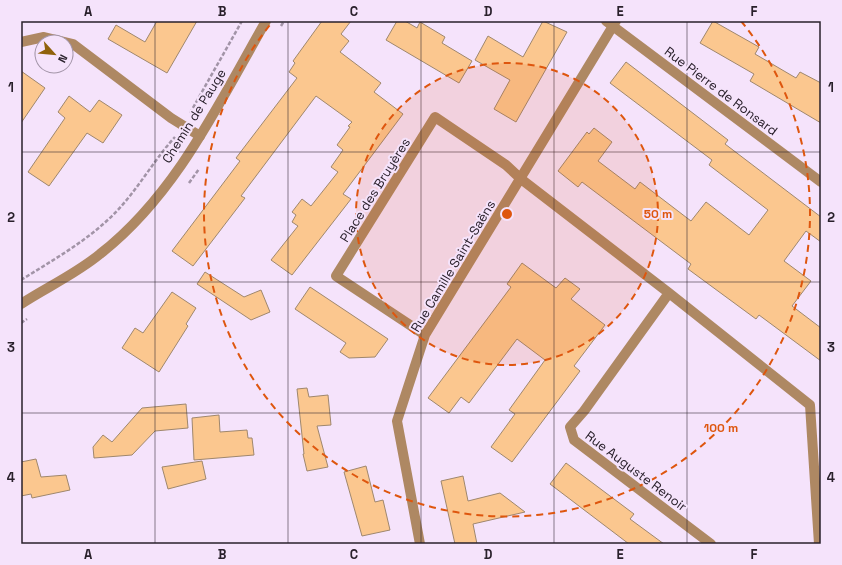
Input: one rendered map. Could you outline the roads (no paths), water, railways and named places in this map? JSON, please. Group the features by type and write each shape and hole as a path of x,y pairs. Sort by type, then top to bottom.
{"street":[{"name":"Chemin de Pauge","path":"21,304 80,270 119,238 159,194 200,136 266,21"},
{"name":"Rue Camille Saint-Saëns","path":"420,544 397,421 425,335 520,179 612,23"},
{"name":"Rue Pierre de Ronsard","path":"612,23 821,182"},
{"path":"21,42 44,37 54,38 73,44 184,126 200,136"},
{"name":"Place des Bruyères","path":"425,335 336,276 340,269 435,117 506,165 520,179"},
{"path":"520,179 669,293 810,405 819,544"},
{"name":"Rue Auguste Renoir","path":"669,293 584,411 570,427 574,440 711,544"}]}
